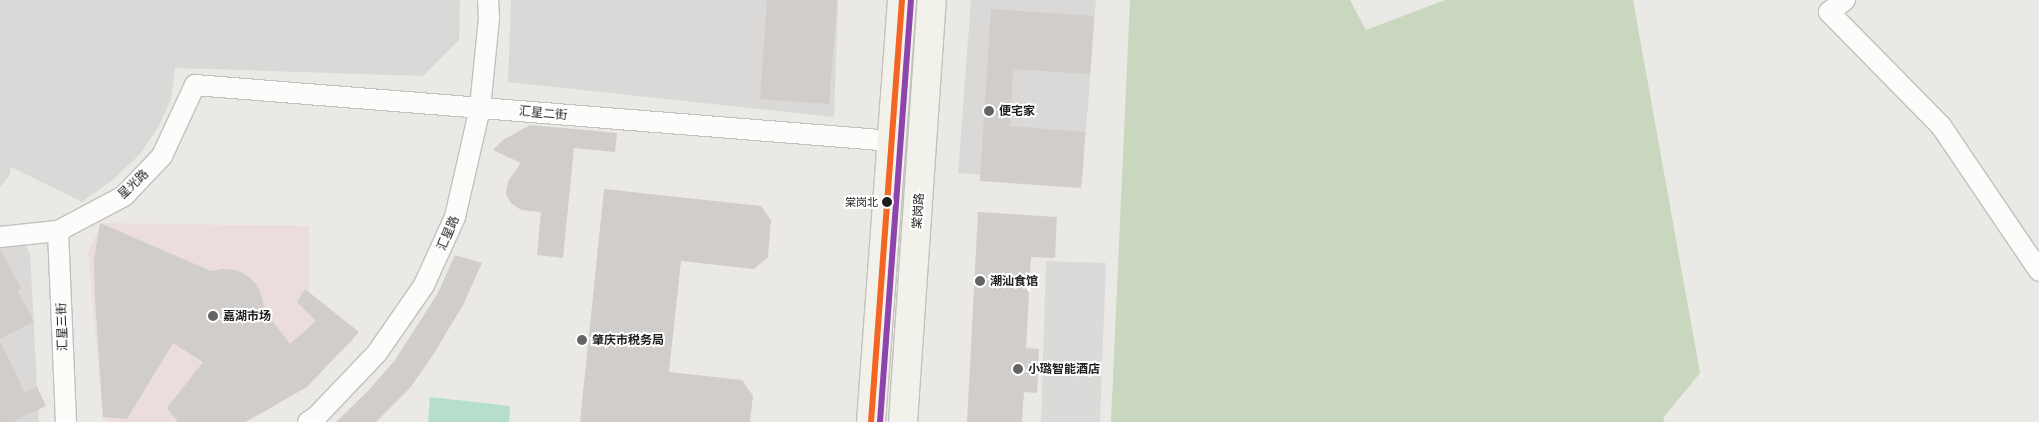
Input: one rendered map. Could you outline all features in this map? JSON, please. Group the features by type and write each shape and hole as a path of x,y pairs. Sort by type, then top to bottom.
{"main road":[{"path":"871,422 902,0"},
{"name":"棠岗路","path":"903,422 932,0"},
{"path":"878,336 909,339"}],"street":[{"name":"汇星路","path":"308,422 316,417 377,353 424,285 456,217 480,108 489,18 488,0"},
{"path":"1845,0 1828,12 1941,126 2039,271"},
{"name":"汇星二街","path":"194,85 892,141"},
{"name":"星光路","path":"0,237 58,231 124,196 162,156 194,85"},
{"name":"汇星三街","path":"58,231 66,422"}],"shaded area":[{"path":"0,0 460,0 459,40 423,76 175,68 171,99 159,126 140,154 114,179 82,202 11,167 9,176 0,187"},
{"path":"511,0 838,0 834,117 508,82"},
{"path":"971,0 1096,0 1082,183 958,173"},
{"name":"嘉湖市场","path":"102,223 309,226 309,292 354,340 303,386 267,411 246,422 109,422 103,418 88,252"},
{"path":"0,231 17,233 30,253 39,422 0,422"},
{"path":"1046,261 1106,263 1100,422 1041,422"}],"green space":[{"path":"1130,0 1350,0 1366,30 1445,0 1633,0 1700,373 1663,418 1665,422 1111,422"},
{"path":"430,397 510,406 509,422 428,422"}],"building":[{"path":"767,0 837,0 829,104 760,99"},
{"path":"991,9 1094,16 1090,74 1013,69 1010,126 1085,132 1081,188 980,181"},
{"path":"530,125 617,133 615,152 574,148 563,258 537,255 541,212 521,210 511,203 506,194 508,181 521,163 493,150 503,140"},
{"path":"604,189 761,206 771,220 768,257 754,269 681,261 669,372 742,380 753,396 750,422 580,422"},
{"path":"978,212 1057,217 1055,258 1031,257 1026,348 1039,349 1037,393 1024,392 1022,422 967,422"},
{"name":"嘉湖市场","path":"100,223 211,271 223,269 236,270 248,276 257,285 262,297 264,310 290,344 316,321 297,302 305,289 359,332 307,387 245,422 178,422 167,408 203,362 173,343 127,419 103,417 94,259"},
{"path":"0,249 21,288 18,291 34,322 0,339"},
{"path":"455,255 482,263 463,305 433,355 410,388 376,422 336,422 368,391 395,360 438,293"},
{"path":"0,341 25,393 37,387 46,406 12,422 0,422"}],"transit line":[{"path":"871,422 902,0"},
{"path":"880,422 911,1"}],"place":[{"name":"便宅家","path":"989,111"},
{"name":"棠岗北","path":"887,202"},
{"name":"潮汕食馆","path":"980,281"},
{"name":"嘉湖市场","path":"213,316"},
{"name":"肇庆市税务局","path":"582,340"},
{"name":"小璐智能酒店","path":"1018,369"}]}
